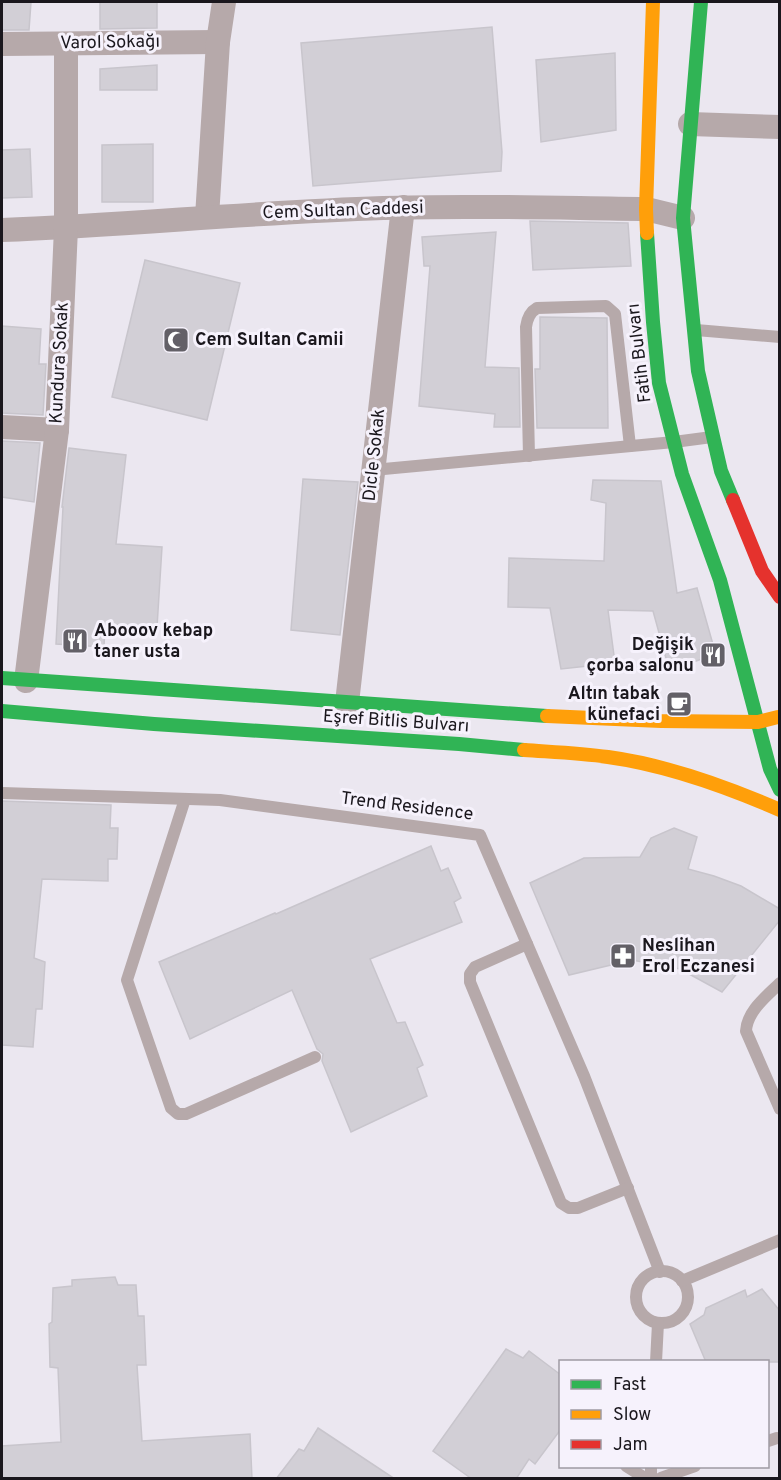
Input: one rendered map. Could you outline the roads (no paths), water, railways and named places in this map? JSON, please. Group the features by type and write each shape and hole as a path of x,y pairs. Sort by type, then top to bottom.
{"main road":[{"name":"Fatih Bulvarı","path":"653,2 646,209 659,383 682,474 720,580 770,769 780,790"},
{"path":"701,2 684,219 698,371 721,471 762,571 780,597"},
{"name":"Eşref Bitlis Bulvarı","path":"2,678 540,716 758,722 780,717"},
{"name":"Eşref Bitlis Bulvarı","path":"2,711 154,724 459,744 608,758 656,767 703,780 780,810"}],"street":[{"path":"207,217 218,42 224,2"},
{"name":"Varol Sokağı","path":"2,44 218,42"},
{"name":"Kundura Sokak","path":"26,681 57,430 66,228 66,44"},
{"path":"690,124 780,127"},
{"name":"Cem Sultan Caddesi","path":"2,231 403,207 646,209 684,219"},
{"name":"Dicle Sokak","path":"347,703 403,207"},
{"path":"2,427 57,430"}],"lane":[{"path":"529,456 526,327 527,318 537,308 606,306 615,314 630,446"},
{"path":"694,330 780,337"},
{"path":"373,470 713,437"},
{"name":"Trend Residence","path":"2,793 220,800 480,834 584,1076 660,1272"},
{"path":"186,799 127,980 171,1108 178,1114 186,1114 315,1057"},
{"path":"527,944 475,967 470,974 470,982 561,1203 569,1208 578,1208 628,1188"},
{"path":"780,982 751,1013 746,1030 780,1108"},
{"path":"682,1281 780,1240"},
{"path":"660,1272 677,1276 686,1286 688,1296 682,1314 664,1323 658,1323 646,1317 637,1302 640,1285 652,1274 660,1272"},
{"path":"656,1360 658,1323"},
{"path":"628,1468 645,1479"},
{"path":"661,1479 693,1468"}],"place":[{"name":"Cem Sultan Camii","path":"176,340"},
{"name":"Abooov kebap taner usta","path":"75,641"},
{"name":"Değişik çorba salonu","path":"713,655"},
{"name":"Altın tabak künefaci","path":"679,704"},
{"name":"Neslihan Erol Eczanesi","path":"623,956"}]}
